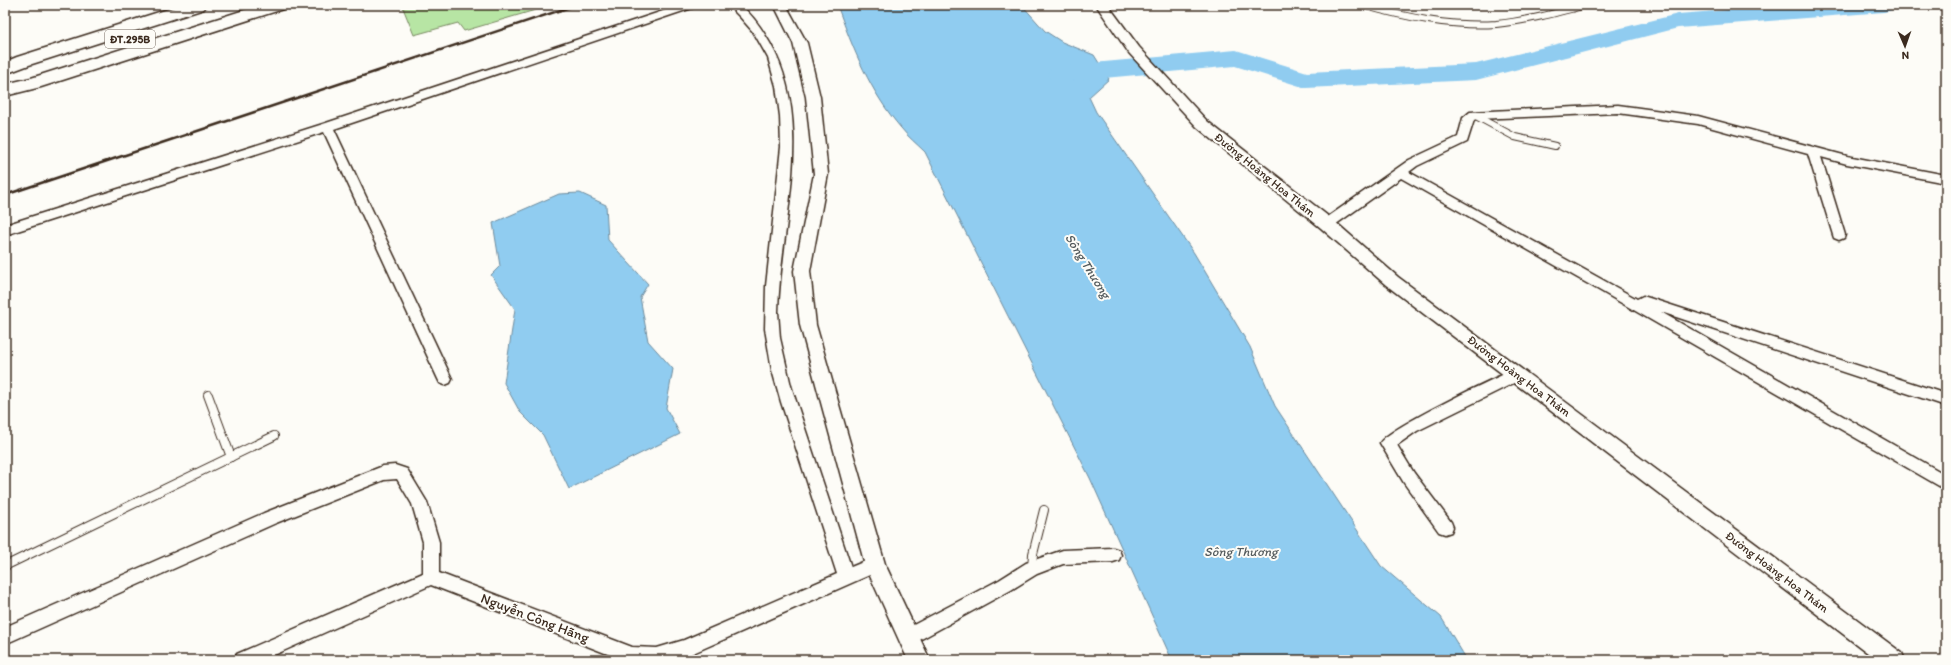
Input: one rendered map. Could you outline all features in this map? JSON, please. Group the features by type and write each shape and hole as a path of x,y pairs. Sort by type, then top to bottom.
{"main road":[{"path":"5,69 23,61 198,5"},
{"name":"ĐT.295B","path":"5,79 236,5"},
{"path":"5,90 35,83 276,5"}],"street":[{"path":"5,230 327,127 691,5"},
{"path":"733,5 739,9 752,23 769,46 783,84 787,125 784,181 770,305 773,338 792,416 846,577"},
{"path":"780,5 800,43 813,96 821,174 802,271 808,325 875,564 918,660"},
{"name":"Đường Hoàng Hoa Thám","path":"1102,5 1109,18 1134,50 1202,124 1327,224 1392,281 1894,660"},
{"path":"1327,224 1413,163 1462,139 1469,118 1474,115 1618,109 1646,112 1698,120 1847,160 1946,179"},
{"path":"327,127 445,379"},
{"path":"1813,150 1839,234"},
{"path":"1400,172 1616,293 1946,483"},
{"path":"1616,293 1946,400"},
{"path":"1445,527 1409,478 1388,443 1412,427 1517,375"},
{"path":"5,636 270,518 383,473 395,472 402,474 419,502 431,542 431,577 243,660"},
{"path":"908,637 1005,585 1032,568 1063,557 1113,555"},
{"name":"Nguyễn Công Hãng","path":"431,577 631,658 657,656 685,648 875,564"}],"lane":[{"path":"1362,5 1408,18 1455,23 1495,24 1586,5"},
{"path":"1474,115 1515,137 1555,146"},
{"path":"208,395 231,457"},
{"path":"5,566 274,436"},
{"path":"1032,568 1033,554 1044,510"}],"green space":[{"path":"413,5 549,6 464,31 458,23 414,35 403,8"}],"water":[{"name":"Sông Thương","path":"837,5 1022,5 1045,31 1062,42 1094,55 1109,79 1089,97 1096,112 1194,253 1250,347 1275,406 1381,566 1441,617 1467,660 1172,660 1090,478 925,152 904,131 890,114 871,85 849,38"},
{"path":"580,193 606,205 608,240 648,284 640,297 648,341 673,369 666,408 680,434 569,489 543,435 520,412 504,383 515,309 491,275 500,266 493,223 559,194"}],"waterway":[{"path":"1060,74 1236,58 1306,80 1476,72 1678,21 1884,5"}],"railway":[{"path":"5,195 576,5"}]}
